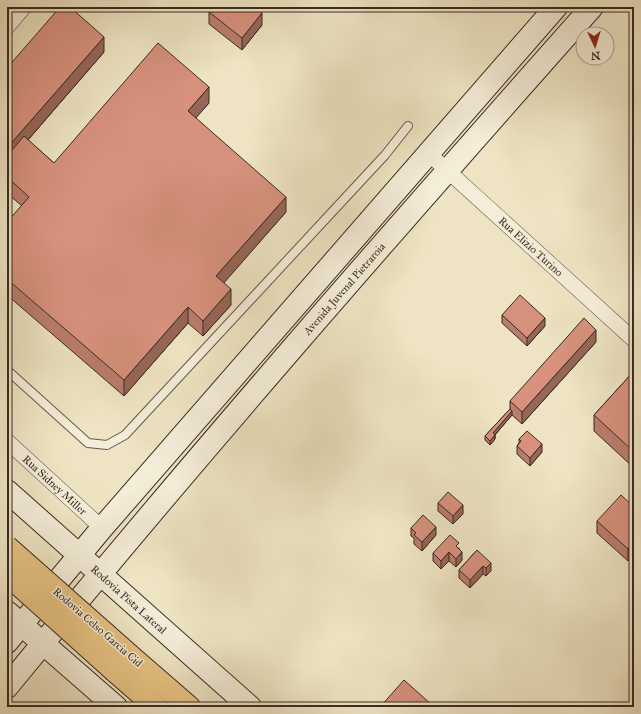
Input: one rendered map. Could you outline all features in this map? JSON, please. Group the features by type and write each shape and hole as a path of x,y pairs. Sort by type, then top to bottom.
{"highway":[{"name":"Rodovia Celso Garcia Cid","path":"7,547 189,707"},
{"name":"Rodovia Celso Garcia Cid","path":"7,574 156,707"}],"street":[{"path":"7,27 24,7"},
{"path":"7,642 15,618 80,556 102,528 556,7"},
{"name":"Avenida Juvenal Pietraroia","path":"7,688 100,573 447,170 592,7"},
{"name":"Rua Elizio Turino","path":"428,153 634,340"},
{"name":"Rua Sidney Miller","path":"7,441 102,528"},
{"name":"Rodovia Pista Lateral","path":"7,491 250,707"},
{"path":"15,618 116,707"}],"lane":[{"path":"7,370 88,443 107,445 125,436 385,155 408,126"}],"building":[{"path":"60,7 70,7 104,37 7,148 7,68"},
{"path":"212,7 254,7 262,13 242,38 209,12"},
{"path":"158,43 209,87 188,111 286,197 216,276 231,289 203,321 188,307 124,380 7,279 7,222 29,197 7,177 7,156 24,136 54,163"},
{"path":"520,295 545,318 527,338 502,315"},
{"path":"584,318 596,330 522,412 510,401"},
{"path":"634,371 634,452 594,415"},
{"path":"510,409 512,411 493,433 495,435 490,441 485,436"},
{"path":"527,431 542,444 530,458 517,446 521,441 519,439"},
{"path":"448,492 463,505 453,516 438,503"},
{"path":"621,495 634,507 631,510 634,513 634,546 632,544 628,549 597,521"},
{"path":"423,515 436,527 422,542 414,535 416,533 411,528"},
{"path":"450,535 459,543 456,546 462,552 456,559 449,552 441,561 433,553"},
{"path":"477,550 491,563 486,568 483,566 470,580 459,570"},
{"path":"404,680 432,705 431,707 380,707"}]}
